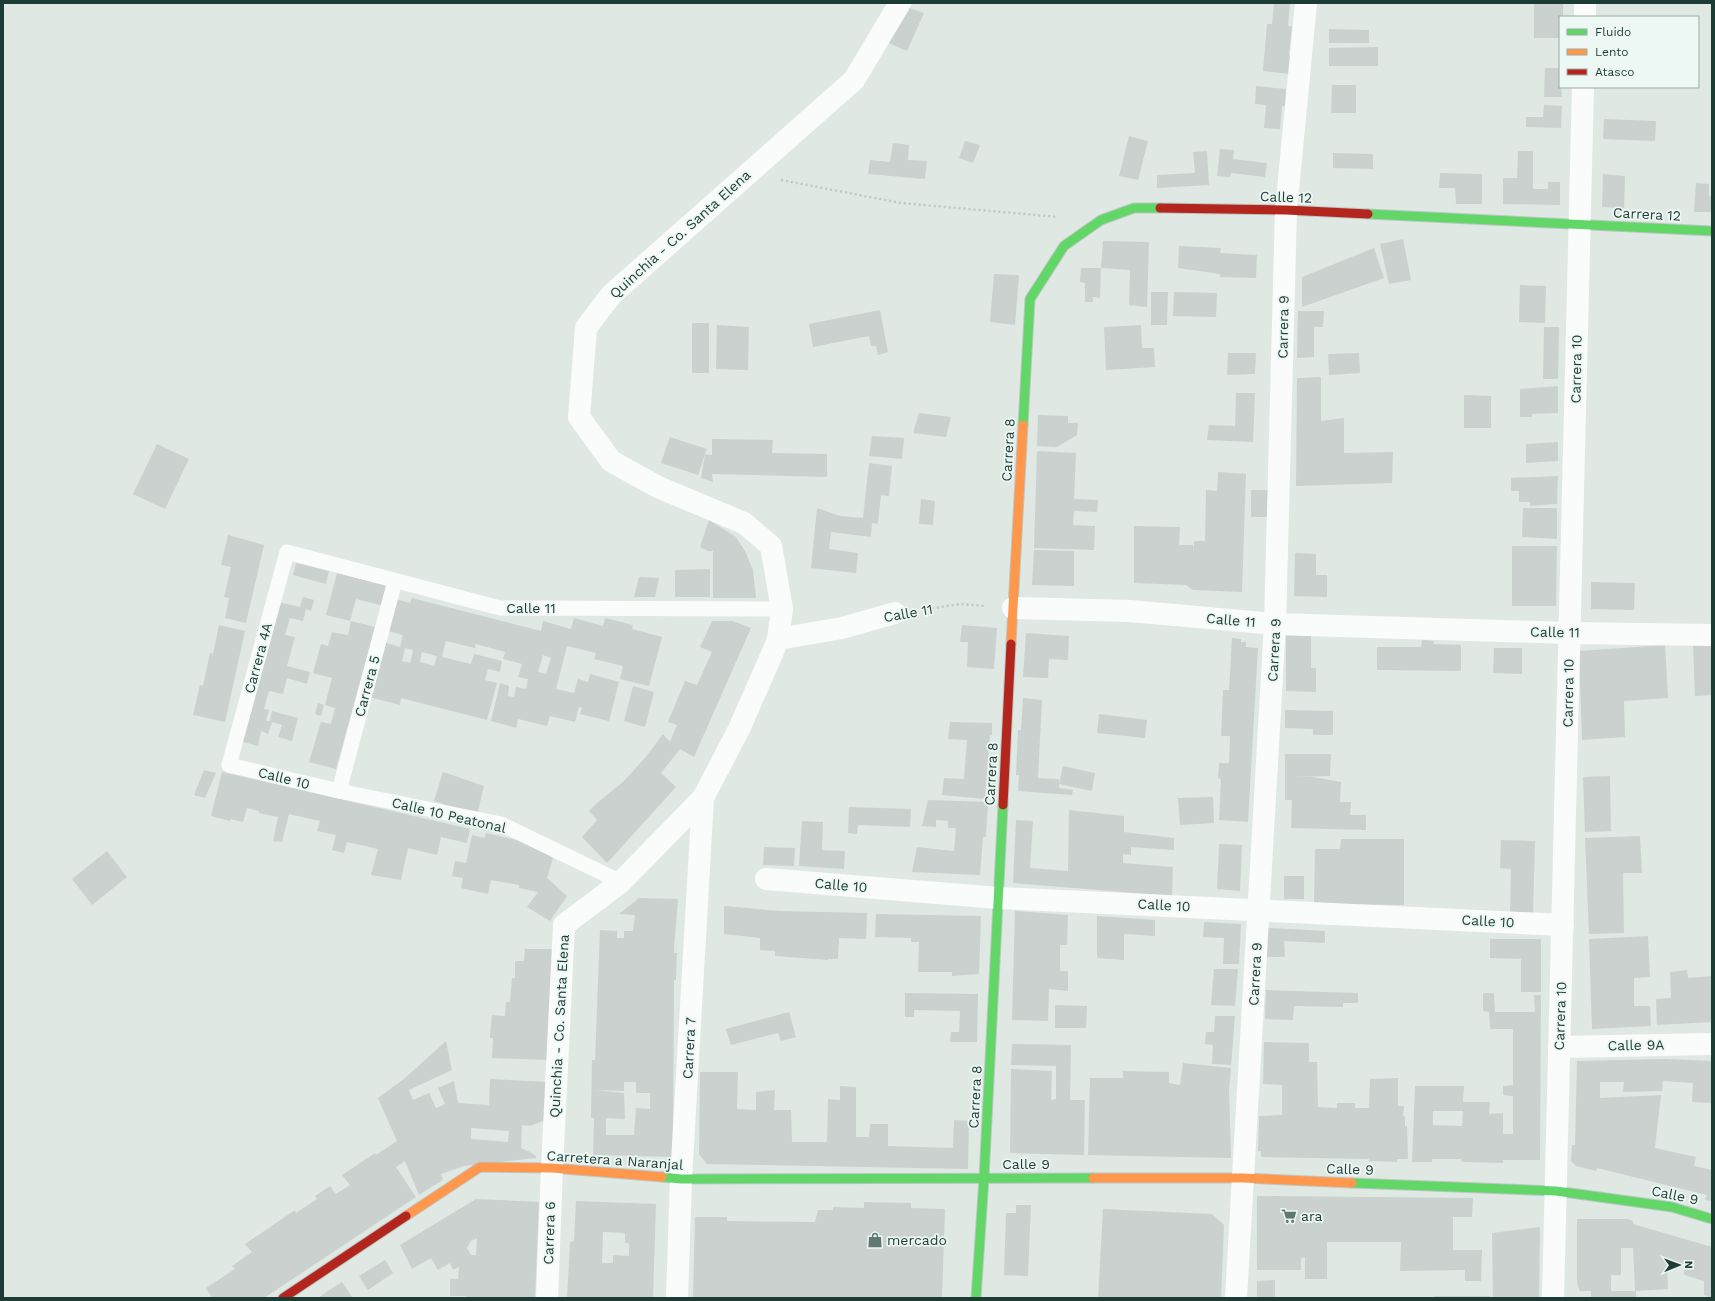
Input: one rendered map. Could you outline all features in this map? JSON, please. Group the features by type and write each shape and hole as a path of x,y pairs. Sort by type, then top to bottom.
{"street":[{"name":"Quinchia - Co. Santa Elena","path":"552,1168 564,924 620,882 703,798 739,729 778,640 782,609 771,546 744,523 658,487 611,461 579,417 586,328 611,295 854,80 900,3"},
{"name":"Carrera 9","path":"1236,1298 1275,624 1286,210 1306,3"},
{"path":"1585,3 1585,16"},
{"name":"Carrera 10","path":"1553,1298 1583,88"},
{"name":"Calle 12","path":"1030,299 1064,246 1101,220 1134,208 1286,210 1580,224"},
{"name":"Carrera 12","path":"1580,224 1712,231"},
{"name":"Carrera 8","path":"976,1298 984,1178 1030,299"},
{"name":"Calle 11","path":"1013,608 1130,611 1275,624 1570,633 1712,635"},
{"name":"Calle 11","path":"778,640 842,628 896,613"},
{"name":"Carrera 7","path":"677,1298 681,1179 703,798"},
{"name":"Calle 10","path":"766,879 999,898 1259,909 1563,925"},
{"name":"Calle 9A","path":"1560,1047 1712,1044"},
{"name":"Carretera a Naranjal","path":"283,1298 480,1167 552,1168 681,1179 984,1178"},
{"name":"Carrera 6","path":"547,1298 552,1168"},
{"name":"Calle 9","path":"984,1178 1243,1178 1556,1191 1672,1207 1712,1219"}],"lane":[{"name":"Calle 11","path":"287,552 500,608 782,609"},
{"name":"Carrera 4A","path":"229,764 287,552"},
{"name":"Carrera 5","path":"339,791 395,581"},
{"name":"Calle 10","path":"229,764 339,791"},
{"name":"Calle 10 Peatonal","path":"339,791 501,824 620,882"}],"path":[{"path":"748,174 901,203 1101,220"},
{"name":"Calle 11","path":"896,613 960,604 1013,608"}],"building":[{"path":"1274,3 1290,4 1288,26 1292,26 1289,55 1292,55 1290,74 1263,71 1267,24 1272,24"},
{"path":"1534,3 1563,3 1563,16 1559,16 1559,38 1534,38"},
{"path":"907,7 924,13 907,51 886,42 890,32 895,33"},
{"path":"1329,29 1369,30 1369,43 1329,43"},
{"path":"1378,47 1378,66 1329,66 1329,48"},
{"path":"1545,68 1559,68 1559,88 1561,88 1562,97 1544,97"},
{"path":"1332,85 1356,85 1356,113 1331,113"},
{"path":"1256,86 1286,89 1285,106 1282,106 1280,129 1264,128 1266,105 1255,104"},
{"path":"1544,105 1562,106 1561,128 1526,127 1526,117 1543,117"},
{"path":"1604,119 1656,121 1655,141 1603,139"},
{"path":"1129,136 1148,141 1138,180 1119,176"},
{"path":"965,141 980,145 973,163 959,158"},
{"path":"893,143 909,145 908,160 927,161 925,179 868,174 870,160 890,162"},
{"path":"1220,149 1234,150 1233,159 1267,163 1265,177 1231,173 1230,177 1217,176"},
{"path":"1207,151 1209,185 1157,188 1157,175 1195,173 1193,152"},
{"path":"1518,151 1533,151 1533,189 1548,189 1548,182 1560,182 1560,205 1503,204 1503,178 1517,178"},
{"path":"1333,153 1373,154 1373,169 1333,168"},
{"path":"1440,173 1482,174 1482,204 1456,204 1455,188 1439,188"},
{"path":"1603,174 1625,176 1624,208 1602,207"},
{"path":"1696,183 1709,184 1709,196 1712,196 1712,212 1694,212"},
{"path":"1403,239 1411,280 1389,284 1380,244"},
{"path":"1103,241 1149,242 1147,307 1129,305 1130,270 1101,268"},
{"path":"1179,246 1221,248 1220,253 1257,255 1256,278 1220,277 1220,274 1178,268"},
{"path":"1374,248 1384,278 1302,307 1302,277"},
{"path":"1081,268 1101,268 1100,298 1093,297 1093,302 1085,302 1085,283 1080,282"},
{"path":"994,274 1019,275 1015,325 990,322"},
{"path":"1520,285 1546,286 1545,323 1519,322"},
{"path":"1151,292 1168,292 1167,325 1151,325"},
{"path":"1174,292 1217,293 1216,317 1173,316"},
{"path":"880,310 888,352 878,355 876,346 871,346 869,336 813,347 809,324"},
{"path":"1298,311 1324,311 1323,327 1314,327 1314,357 1297,358"},
{"path":"692,323 709,323 709,373 692,373"},
{"path":"717,325 749,327 748,370 716,369"},
{"path":"1141,325 1142,348 1154,348 1155,367 1106,370 1104,327"},
{"path":"1544,327 1559,327 1558,379 1543,379"},
{"path":"1228,353 1256,353 1255,374 1227,375"},
{"path":"1359,353 1360,373 1329,375 1328,354"},
{"path":"1321,377 1321,421 1344,418 1344,453 1393,452 1392,483 1296,486 1297,378"},
{"path":"1558,386 1558,413 1532,414 1532,417 1520,417 1520,389"},
{"path":"1236,393 1255,393 1253,442 1207,440 1209,425 1235,426"},
{"path":"1464,395 1491,396 1491,428 1464,428"},
{"path":"919,413 951,417 946,437 913,433"},
{"path":"1038,415 1068,416 1068,423 1078,423 1077,435 1057,447 1037,446"},
{"path":"872,436 904,438 902,459 869,456"},
{"path":"670,437 707,449 698,475 661,463"},
{"path":"712,439 773,440 772,453 827,454 827,477 712,474 713,482 701,478 705,454 712,455"},
{"path":"1558,442 1558,461 1526,463 1526,444"},
{"path":"157,444 189,459 165,509 133,494"},
{"path":"1037,451 1076,453 1074,499 1098,500 1097,512 1074,511 1073,525 1095,526 1094,550 1034,548"},
{"path":"869,463 892,466 889,496 881,495 878,524 872,523 871,537 831,532 829,549 858,553 856,573 811,568 817,508 840,516 863,518"},
{"path":"1218,472 1246,474 1242,592 1193,590 1186,585 1134,583 1134,526 1180,527 1179,545 1193,545 1194,550 1194,541 1205,541 1206,490 1217,491"},
{"path":"1558,476 1557,504 1530,506 1530,502 1519,502 1519,491 1511,491 1511,478"},
{"path":"1251,490 1275,490 1275,517 1251,517"},
{"path":"921,499 935,501 933,525 919,524"},
{"path":"1523,508 1557,508 1557,539 1522,537"},
{"path":"709,520 736,537 745,551 753,570 756,598 713,598 713,551 708,551 700,547"},
{"path":"228,535 264,545 246,623 225,618 229,598 224,597 231,567 221,565"},
{"path":"1512,546 1557,546 1556,606 1512,606"},
{"path":"1034,550 1074,551 1074,586 1032,585"},
{"path":"1295,553 1316,554 1316,575 1327,575 1327,597 1294,596"},
{"path":"296,563 329,571 326,584 293,575"},
{"path":"710,569 710,597 675,597 675,570"},
{"path":"337,573 369,581 390,582 384,606 356,599 350,621 326,615"},
{"path":"639,577 659,578 655,597 634,597"},
{"path":"1591,582 1635,583 1634,610 1591,609"},
{"path":"303,597 314,600 311,611 306,609 303,621 290,618 285,635 295,637 287,666 310,672 307,684 287,678 283,694 269,691 264,709 269,710 266,721 270,721 272,711 298,718 292,741 278,737 282,725 272,722 268,734 261,731 258,746 240,741 278,602 300,607"},
{"path":"412,598 541,631 543,621 571,629 574,618 603,626 605,618 633,625 632,629 662,637 649,686 620,679 623,666 594,659 596,653 567,646 556,689 574,693 578,679 588,682 590,674 619,682 609,721 580,714 582,708 579,707 575,722 550,716 547,726 518,719 516,728 491,721 500,683 509,686 508,696 514,697 516,687 526,689 528,679 518,677 522,664 503,659 505,652 476,644 475,648 446,641 442,657 471,664 474,654 502,661 500,672 488,669 485,680 497,683 487,720 401,698 400,705 369,697 383,642 400,647 403,635 388,631 396,599 410,603","holes":["405,648 413,650 410,663 402,661","422,652 437,656 434,666 420,662","543,655 551,658 546,674 538,672"]},
{"path":"351,621 375,627 336,769 309,762 321,722 331,724 335,708 325,705 332,678 313,673 321,644 328,646 332,632 348,635"},
{"path":"712,621 733,621 751,628 694,757 680,749 661,773 676,787 607,863 582,837 597,820 589,811 623,782 645,758 663,734 670,742 677,725 668,722 685,681 697,685 712,652 700,647"},
{"path":"219,625 245,631 225,722 193,715 200,685 203,686 210,653 213,654"},
{"path":"962,625 997,628 994,669 967,667 968,642 960,642"},
{"path":"1026,633 1069,636 1068,660 1049,659 1048,678 1023,677"},
{"path":"1286,635 1311,636 1311,668 1316,668 1316,692 1286,691"},
{"path":"1232,638 1241,639 1241,642 1246,642 1246,647 1258,648 1248,822 1219,820 1221,779 1218,778 1219,763 1229,763 1230,736 1221,736 1223,690 1229,690"},
{"path":"1422,640 1434,641 1433,644 1461,645 1461,671 1377,670 1377,647 1421,647"},
{"path":"1693,644 1712,646 1712,695 1695,696"},
{"path":"1665,645 1668,698 1624,701 1625,737 1582,740 1579,651"},
{"path":"1494,648 1522,648 1522,674 1493,673"},
{"path":"633,686 654,692 645,727 624,721"},
{"path":"1023,698 1042,700 1038,778 1059,779 1059,788 1073,790 1072,795 1018,791 1019,775 1016,775 1018,730 1021,730"},
{"path":"318,703 324,705 321,716 315,714"},
{"path":"1285,710 1333,711 1333,735 1313,735 1313,729 1285,728"},
{"path":"1099,714 1147,720 1145,738 1097,733"},
{"path":"950,722 992,723 985,799 942,795 944,778 964,779 967,740 948,739"},
{"path":"1285,754 1331,754 1330,776 1294,777 1313,777 1341,782 1340,802 1351,802 1350,815 1366,815 1366,830 1291,828 1292,800 1285,800"},
{"path":"1063,766 1095,773 1092,791 1059,784"},
{"path":"204,770 216,773 205,798 194,795"},
{"path":"222,772 470,829 467,843 441,837 437,855 408,848 401,880 371,875 378,849 347,842 344,853 332,850 336,835 317,831 320,821 289,814 282,842 273,841 278,817 259,813 259,811 247,808 243,822 230,819 230,821 211,816"},
{"path":"443,772 484,786 477,815 434,801"},
{"path":"1610,776 1611,831 1585,832 1583,777"},
{"path":"1213,797 1214,823 1180,825 1178,798"},
{"path":"928,800 988,802 986,837 983,837 980,875 912,872 917,847 954,851 956,828 948,828 948,821 936,820 936,827 922,826"},
{"path":"849,807 911,809 910,827 858,825 857,834 848,833"},
{"path":"1069,810 1124,816 1124,832 1174,838 1174,850 1131,847 1131,855 1123,854 1123,863 1173,867 1172,896 1013,883 1016,820 1033,821 1030,868 1068,871"},
{"path":"802,821 823,822 822,850 845,851 844,869 799,866"},
{"path":"486,833 529,843 553,858 547,878 567,896 550,921 527,907 538,892 519,888 519,885 491,880 488,894 461,888 463,878 452,876 455,861 466,863 472,835 485,838"},
{"path":"1640,836 1642,873 1623,873 1624,933 1589,934 1585,838"},
{"path":"1341,839 1404,839 1404,905 1314,904 1315,849 1340,849"},
{"path":"1501,840 1535,841 1533,913 1510,913 1511,869 1500,868"},
{"path":"1219,844 1242,845 1240,891 1217,889"},
{"path":"764,847 795,848 794,866 763,865"},
{"path":"107,851 127,877 92,905 72,879"},
{"path":"1284,876 1304,876 1304,899 1284,899"},
{"path":"639,898 678,899 674,948 674,953 677,953 676,980 674,980 673,1157 593,1155 594,1118 591,1118 592,1060 595,1060 600,930 617,931 617,938 624,938 624,931 633,931 635,915 619,914","holes":["624,1082 636,1082 636,1093 650,1093 650,1109 636,1108 634,1135 606,1135 606,1118 625,1119 624,1093 595,1090 624,1091"]},
{"path":"724,906 780,911 867,913 866,939 839,938 838,959 828,960 775,956 775,951 760,950 760,938 724,934"},
{"path":"1015,911 1068,915 1067,945 1060,945 1060,971 1068,971 1068,991 1049,989 1048,1021 1012,1020"},
{"path":"876,914 981,916 979,974 952,976 952,972 918,972 919,942 911,942 911,938 875,937"},
{"path":"1097,916 1155,920 1155,936 1124,934 1124,960 1097,958"},
{"path":"1204,922 1241,924 1239,964 1223,964 1224,938 1203,937"},
{"path":"1268,928 1325,931 1325,943 1284,941 1285,957 1267,957"},
{"path":"1648,936 1650,977 1634,978 1634,1006 1650,1006 1651,1026 1592,1029 1589,939"},
{"path":"1490,939 1541,939 1541,992 1521,992 1521,959 1490,958"},
{"path":"525,949 555,949 549,1060 492,1058 493,1038 490,1038 492,1015 505,1016 506,1002 510,1002 512,978 515,978 515,961 524,961"},
{"path":"1214,969 1238,969 1235,1006 1211,1005"},
{"path":"1687,970 1688,978 1712,976 1712,1022 1657,1025 1656,999 1671,998 1670,972"},
{"path":"1266,990 1358,993 1358,1003 1343,1003 1343,1007 1294,1006 1293,1020 1265,1019"},
{"path":"905,993 978,994 977,1042 950,1042 951,1032 959,1032 960,1011 914,1010 914,1017 905,1017"},
{"path":"1483,993 1494,993 1495,1012 1535,1012 1534,995 1541,995 1540,1160 1503,1160 1503,1163 1462,1162 1461,1159 1432,1159 1432,1162 1412,1162 1415,1086 1464,1086 1463,1102 1490,1102 1489,1114 1503,1113 1503,1134 1513,1134 1513,1096 1503,1095 1503,1086 1513,1085 1513,1029 1490,1029 1489,1012 1483,1011","holes":["1433,1111 1463,1111 1462,1126 1433,1125"]},
{"path":"1055,1005 1087,1006 1086,1028 1055,1028"},
{"path":"789,1012 796,1037 781,1041 778,1033 731,1045 726,1029"},
{"path":"1215,1016 1235,1016 1231,1065 1212,1064 1213,1045 1205,1044 1206,1032 1214,1032"},
{"path":"446,1041 452,1070 409,1090 413,1100 429,1093 436,1108 445,1104 438,1088 454,1081 458,1103 489,1105 490,1079 548,1082 546,1120 530,1126 522,1125 521,1148 536,1156 536,1158 464,1166 441,1174 443,1180 419,1195 405,1161 396,1167 416,1197 264,1298 212,1298 206,1288 235,1269 232,1266 252,1252 245,1244 295,1210 296,1213 317,1199 315,1196 330,1186 336,1194 350,1185 342,1175 375,1153 376,1155 397,1141 378,1098 405,1078","holes":["471,1128 509,1131 508,1142 471,1139"]},
{"path":"1264,1042 1309,1043 1309,1062 1317,1062 1318,1107 1337,1108 1337,1103 1355,1103 1355,1108 1369,1108 1370,1079 1398,1078 1398,1106 1404,1106 1403,1116 1405,1117 1405,1126 1407,1126 1408,1159 1397,1159 1397,1162 1369,1161 1369,1159 1261,1157 1261,1151 1258,1151 1259,1116 1282,1115 1282,1085 1263,1084"},
{"path":"1012,1044 1071,1045 1070,1100 1085,1100 1084,1155 1010,1153 1011,1069 1052,1071 1051,1100 1056,1099 1056,1066 1011,1065"},
{"path":"1665,1059 1712,1061 1712,1103 1692,1102 1693,1083 1663,1081 1662,1091 1623,1092 1624,1082 1600,1082 1600,1098 1661,1095 1655,1148 1696,1157 1694,1166 1712,1170 1712,1201 1705,1200 1707,1195 1597,1168 1596,1171 1576,1166 1571,1161 1572,1145 1575,1145 1577,1061"},
{"path":"1183,1063 1231,1068 1229,1089 1231,1158 1088,1155 1090,1078 1123,1078 1123,1071 1169,1072 1169,1083 1180,1085"},
{"path":"700,1072 738,1072 737,1109 756,1110 756,1092 775,1090 774,1110 791,1110 792,1142 827,1142 828,1099 840,1100 840,1086 856,1087 856,1137 869,1137 870,1124 888,1124 888,1146 953,1148 954,1120 969,1121 968,1169 707,1164 699,1154"},
{"path":"1257,1196 1473,1198 1472,1217 1453,1217 1453,1250 1482,1250 1481,1281 1465,1281 1465,1270 1400,1271 1401,1242 1327,1242 1327,1279 1305,1279 1305,1257 1301,1258 1301,1270 1257,1270"},
{"path":"476,1199 539,1202 535,1298 466,1298 466,1296 450,1296 450,1279 458,1279 459,1267 453,1270 450,1263 438,1270 431,1258 412,1269 400,1245","holes":["477,1238 476,1255 471,1255 467,1248 471,1241"]},
{"path":"576,1201 656,1204 653,1298 567,1298 570,1242 574,1241","holes":["603,1232 625,1233 625,1243 629,1243 629,1256 613,1255 613,1263 602,1263"]},
{"path":"864,1202 911,1203 911,1208 945,1209 942,1298 693,1298 695,1217 727,1217 727,1221 815,1222 818,1210 833,1210 833,1207 864,1208"},
{"path":"1016,1205 1031,1205 1028,1276 1004,1275 1006,1213 1016,1213"},
{"path":"1103,1209 1212,1214 1224,1225 1221,1298 1098,1298"},
{"path":"1577,1219 1628,1219 1633,1221 1633,1224 1712,1247 1712,1298 1704,1295 1704,1281 1684,1275 1684,1266 1667,1265 1668,1289 1635,1291 1636,1298 1591,1298 1591,1291 1580,1291 1577,1284","holes":["1621,1248 1633,1248 1635,1291 1611,1291 1611,1275 1621,1275"]},
{"path":"1540,1227 1539,1298 1493,1298 1492,1233"},
{"path":"385,1260 393,1273 368,1290 359,1276"},
{"path":"1275,1280 1275,1298 1257,1298 1257,1281"},
{"path":"342,1282 353,1298 318,1298 328,1291"},
{"path":"1434,1296 1490,1296 1490,1298 1434,1298"}],"traffic: fast":[{"path":"1023,425 1030,299 1064,246 1101,220 1134,208 1160,208"},
{"path":"1368,214 1712,231"},
{"path":"976,1298 984,1178 1003,805"},
{"path":"662,1177 681,1179 1093,1178"},
{"path":"1352,1183 1556,1191 1672,1207 1712,1219"}],"traffic: slow":[{"path":"1011,644 1023,425"},
{"path":"406,1216 480,1167 552,1168 662,1177"},
{"path":"1093,1178 1243,1178 1352,1183"}],"traffic: jam":[{"path":"1160,208 1286,210 1368,214"},
{"path":"1003,805 1011,644"},
{"path":"283,1298 406,1216"}],"place":[{"name":"ara","path":"1289,1216"},
{"name":"mercado","path":"875,1240"}]}
